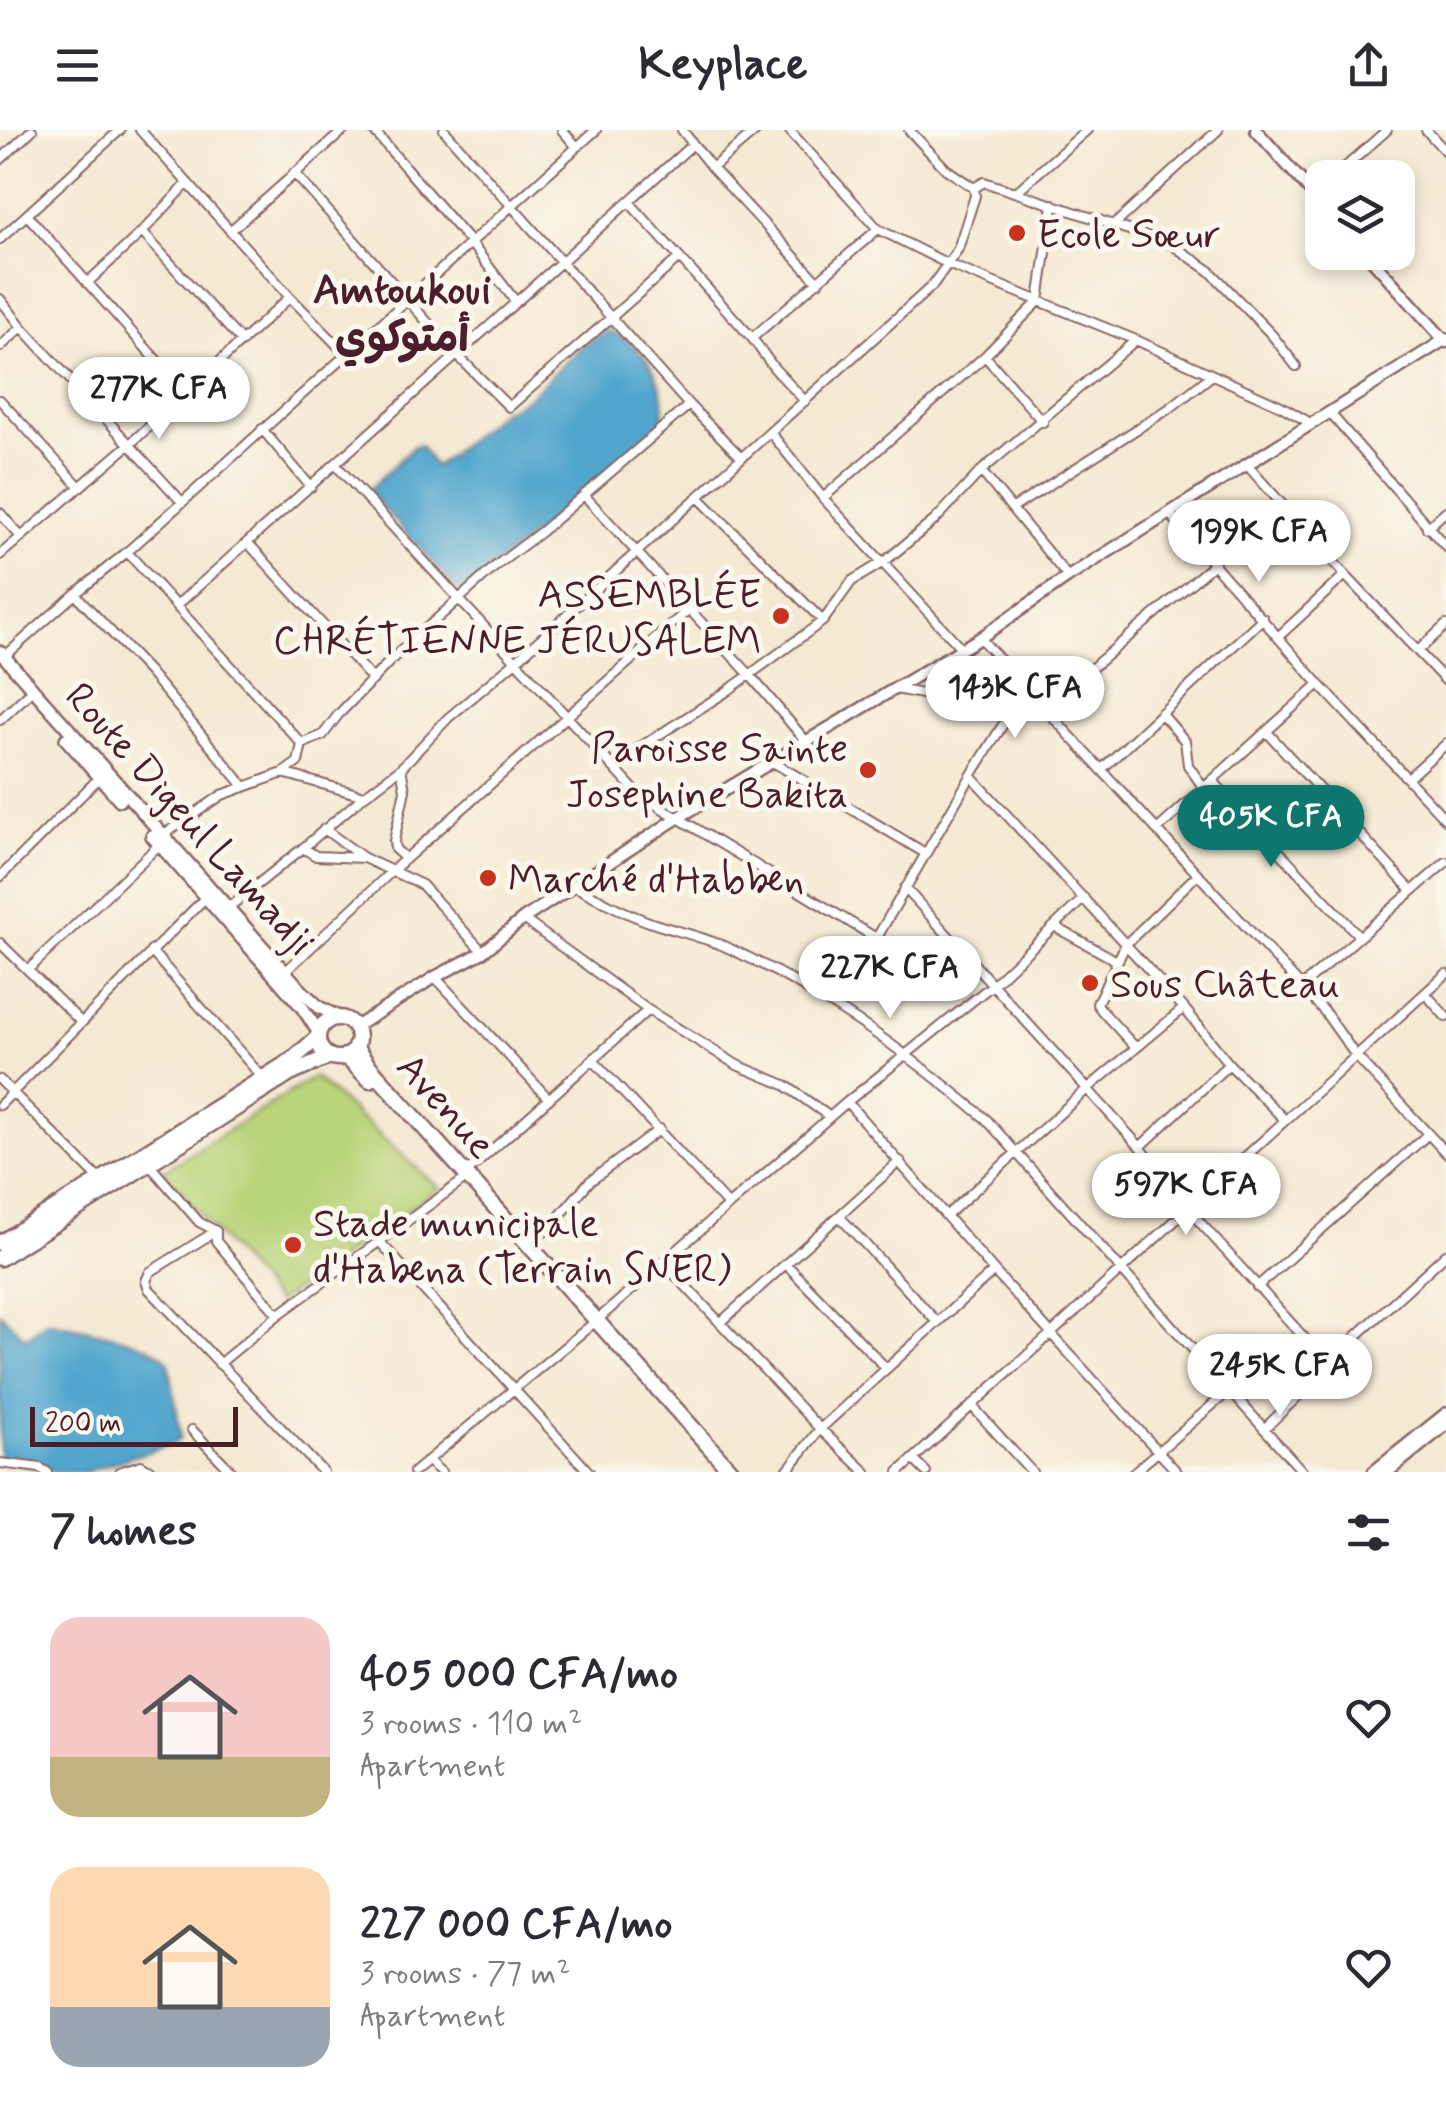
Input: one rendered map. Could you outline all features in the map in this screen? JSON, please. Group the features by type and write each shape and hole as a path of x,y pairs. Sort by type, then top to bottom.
{"highway":[{"path":"0,1244 303,1053 324,1023 340,1018 355,1027 358,1034 344,1053 305,1066 0,1258"},
{"path":"318,1035 321,1048 344,1053 463,1178 722,1472"},
{"name":"Avenue","path":"463,1178 732,1472"}],"main road":[{"path":"2,658 28,695 103,774"},
{"name":"Route Digeul Lamadji","path":"2,658 208,895 228,908 318,1007 340,1018"},
{"path":"208,895 302,1006 318,1035"},
{"path":"1374,1472 1446,1414"},
{"path":"1387,1472 1443,1432"}],"street":[{"path":"0,160 32,130"},
{"path":"0,239 120,130"},
{"path":"140,130 345,354"},
{"path":"373,130 516,302"},
{"path":"444,130 610,318 742,457"},
{"path":"562,130 577,147"},
{"path":"2,658 127,552 596,130"},
{"path":"682,130 818,282"},
{"path":"712,168 758,130"},
{"path":"789,130 878,229 950,265 1136,340 1312,424"},
{"path":"909,130 946,169 974,188"},
{"path":"1016,192 1086,130"},
{"path":"1112,226 1218,130"},
{"path":"1256,130 1305,178"},
{"path":"1351,160 1376,134 1388,130"},
{"path":"1426,130 1446,152"},
{"path":"230,230 339,132"},
{"path":"176,606 694,144"},
{"path":"294,173 456,354 510,407 678,259"},
{"path":"228,908 400,768 448,718 866,348 950,265 974,188 984,182 1171,244 1193,257 1272,335 1296,366"},
{"path":"87,283 186,184"},
{"path":"628,202 805,401"},
{"path":"824,498 985,356 1039,301 1052,204"},
{"path":"27,216 186,393"},
{"path":"752,338 878,229"},
{"path":"142,232 242,342"},
{"path":"355,1027 483,952 523,920 676,819 980,638 1068,576 1445,341 1381,270"},
{"path":"0,298 182,502"},
{"path":"0,555 130,444 290,298"},
{"path":"0,346 22,327"},
{"path":"612,765 726,692 823,621 852,580 884,561 935,520 981,471 1136,340"},
{"path":"985,356 1043,422"},
{"path":"1013,508 1159,415 1211,376"},
{"path":"0,400 80,488"},
{"path":"302,744 324,735 338,714 393,658 690,405"},
{"path":"1328,412 1446,547"},
{"path":"262,428 310,486"},
{"path":"770,432 824,498 962,649"},
{"path":"336,464 637,793 876,938"},
{"path":"1247,465 1446,681"},
{"path":"981,471 1068,576"},
{"path":"584,495 805,740"},
{"path":"698,497 823,621"},
{"path":"0,512 21,537"},
{"path":"1427,528 1446,512"},
{"path":"1169,513 1319,684 1446,820"},
{"path":"248,543 373,680"},
{"path":"127,552 302,744"},
{"path":"1045,708 1215,564"},
{"path":"1278,637 1345,575"},
{"path":"75,594 149,672 243,785"},
{"path":"285,972 393,870 688,610"},
{"path":"1103,768 1263,618"},
{"path":"1419,650 1446,625"},
{"path":"980,638 1332,1020 1356,1056 1446,1153"},
{"path":"894,689 982,698 992,695 1012,672"},
{"path":"1156,830 1319,684"},
{"path":"837,1006 1027,686"},
{"path":"0,720 28,695"},
{"path":"1161,713 1184,741 1188,764 1203,788"},
{"path":"1267,732 1412,891"},
{"path":"28,970 198,809 243,785 284,773 298,762 302,744"},
{"path":"1408,778 1446,744"},
{"path":"773,762 925,853"},
{"path":"400,768 405,790 394,841 395,849 406,859"},
{"path":"284,773 364,796"},
{"path":"0,877 103,774"},
{"path":"971,776 1184,1008 1229,1064 1284,1119"},
{"path":"1212,780 1358,935"},
{"path":"324,829 364,858 422,885 483,952"},
{"path":"302,848 316,856 364,858"},
{"path":"1302,987 1446,862"},
{"path":"1136,1048 1097,1004 1126,944 1198,874"},
{"path":"574,886 640,918 723,946 837,1006 906,1054 986,1119 1303,1472"},
{"path":"905,888 1140,1147 1188,1209 1327,1362"},
{"path":"0,1105 208,895"},
{"path":"414,1472 593,1323 847,1102 991,986 1084,898"},
{"path":"523,920 648,1010 737,1065 786,1085 830,1117"},
{"path":"1059,929 1117,961"},
{"path":"0,943 80,1021"},
{"path":"151,951 263,1078"},
{"path":"899,1472 1446,974"},
{"path":"436,977 549,1099"},
{"path":"1425,993 1446,1017"},
{"path":"947,1216 1184,1008"},
{"path":"1087,1091 1184,1008"},
{"path":"219,1364 278,1315 463,1178 648,1010"},
{"path":"593,1060 728,1204"},
{"path":"1140,1147 1229,1064"},
{"path":"0,1080 102,1181"},
{"path":"847,1102 1177,1472"},
{"path":"528,1245 552,1226 589,1182 660,1130"},
{"path":"1257,1287 1427,1134"},
{"path":"720,1323 900,1160"},
{"path":"148,1163 199,1222 216,1230"},
{"path":"838,1216 937,1322"},
{"path":"216,1230 216,1241 278,1315"},
{"path":"216,1230 150,1272 146,1281 161,1304 323,1472"},
{"path":"380,1242 589,1472"},
{"path":"1264,1429 1318,1376 1327,1362 1446,1254"},
{"path":"663,1262 820,1429 866,1472"},
{"path":"786,1264 886,1367"},
{"path":"786,1472 820,1429 994,1271"},
{"path":"1134,1472 1230,1390"},
{"path":"972,1406 1032,1472"},
{"path":"192,1430 232,1472"},
{"path":"913,1460 926,1472"},
{"path":"428,1461 440,1472"},
{"path":"0,1463 47,1472"},
{"path":"119,1472 141,1465 152,1472"}],"green space":[{"name":"Stade municipale d'Habena (Terrain SNER)","path":"314,1077 439,1188 277,1303 163,1171"}],"water":[{"path":"607,331 633,345 654,370 663,401 658,430 551,521 458,591 368,491 414,446 420,445 434,466 438,465 503,410 529,396 579,349"},
{"path":"0,1313 26,1338 47,1321 132,1341 161,1355 169,1363 181,1438 85,1472 58,1472 0,1457"}],"place":[{"name":"Ecole Sœur","path":"1017,233"},
{"name":"ASSEMBLÉE CHRÉTIENNE JÉRUSALEM","path":"781,616"},
{"name":"Paroisse Sainte Josephine Bakita","path":"868,770"},
{"name":"Marché d'Habben","path":"488,878"},
{"name":"Sous Château","path":"1090,983"},
{"name":"Stade municipale d'Habena (Terrain SNER)","path":"293,1245"}],"district":[{"name":"Amtoukoui أمتوكوي","path":"402,312"}]}
